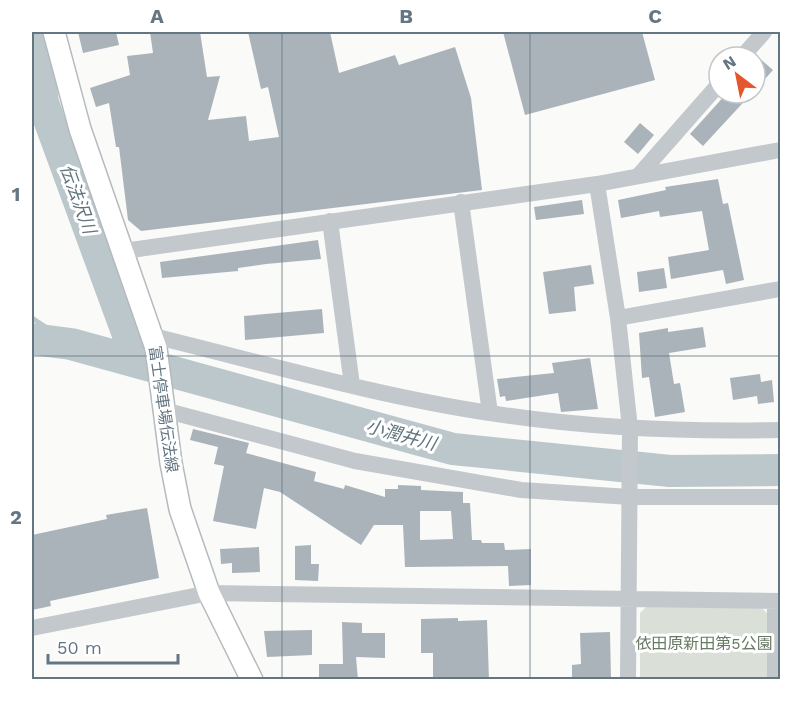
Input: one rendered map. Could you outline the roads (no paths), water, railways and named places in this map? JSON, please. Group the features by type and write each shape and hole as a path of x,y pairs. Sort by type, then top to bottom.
{"main road":[{"name":"富士停車場伝法線","path":"54,32 80,129 154,342 180,509 209,593 252,680"}],"street":[{"path":"753,45 764,32"},
{"path":"639,176 707,98"},
{"path":"124,251 597,184 780,150"},
{"path":"597,184 618,318 630,434 628,680"},
{"path":"461,202 490,413"},
{"path":"330,221 352,385"},
{"path":"618,318 780,289"},
{"path":"154,342 490,413 630,434 780,430"},
{"path":"164,410 366,463 521,490 630,490 780,496"},
{"path":"32,628 209,593 778,601 775,680"}],"waterway":[{"name":"伝法沢川","path":"34,32 43,103 138,362"},
{"path":"32,318 71,344"},
{"name":"小潤井川","path":"32,339 71,344 453,449 670,471 780,470"}],"park label":[{"name":"依田原新田第5公園","path":"704,643"}]}
